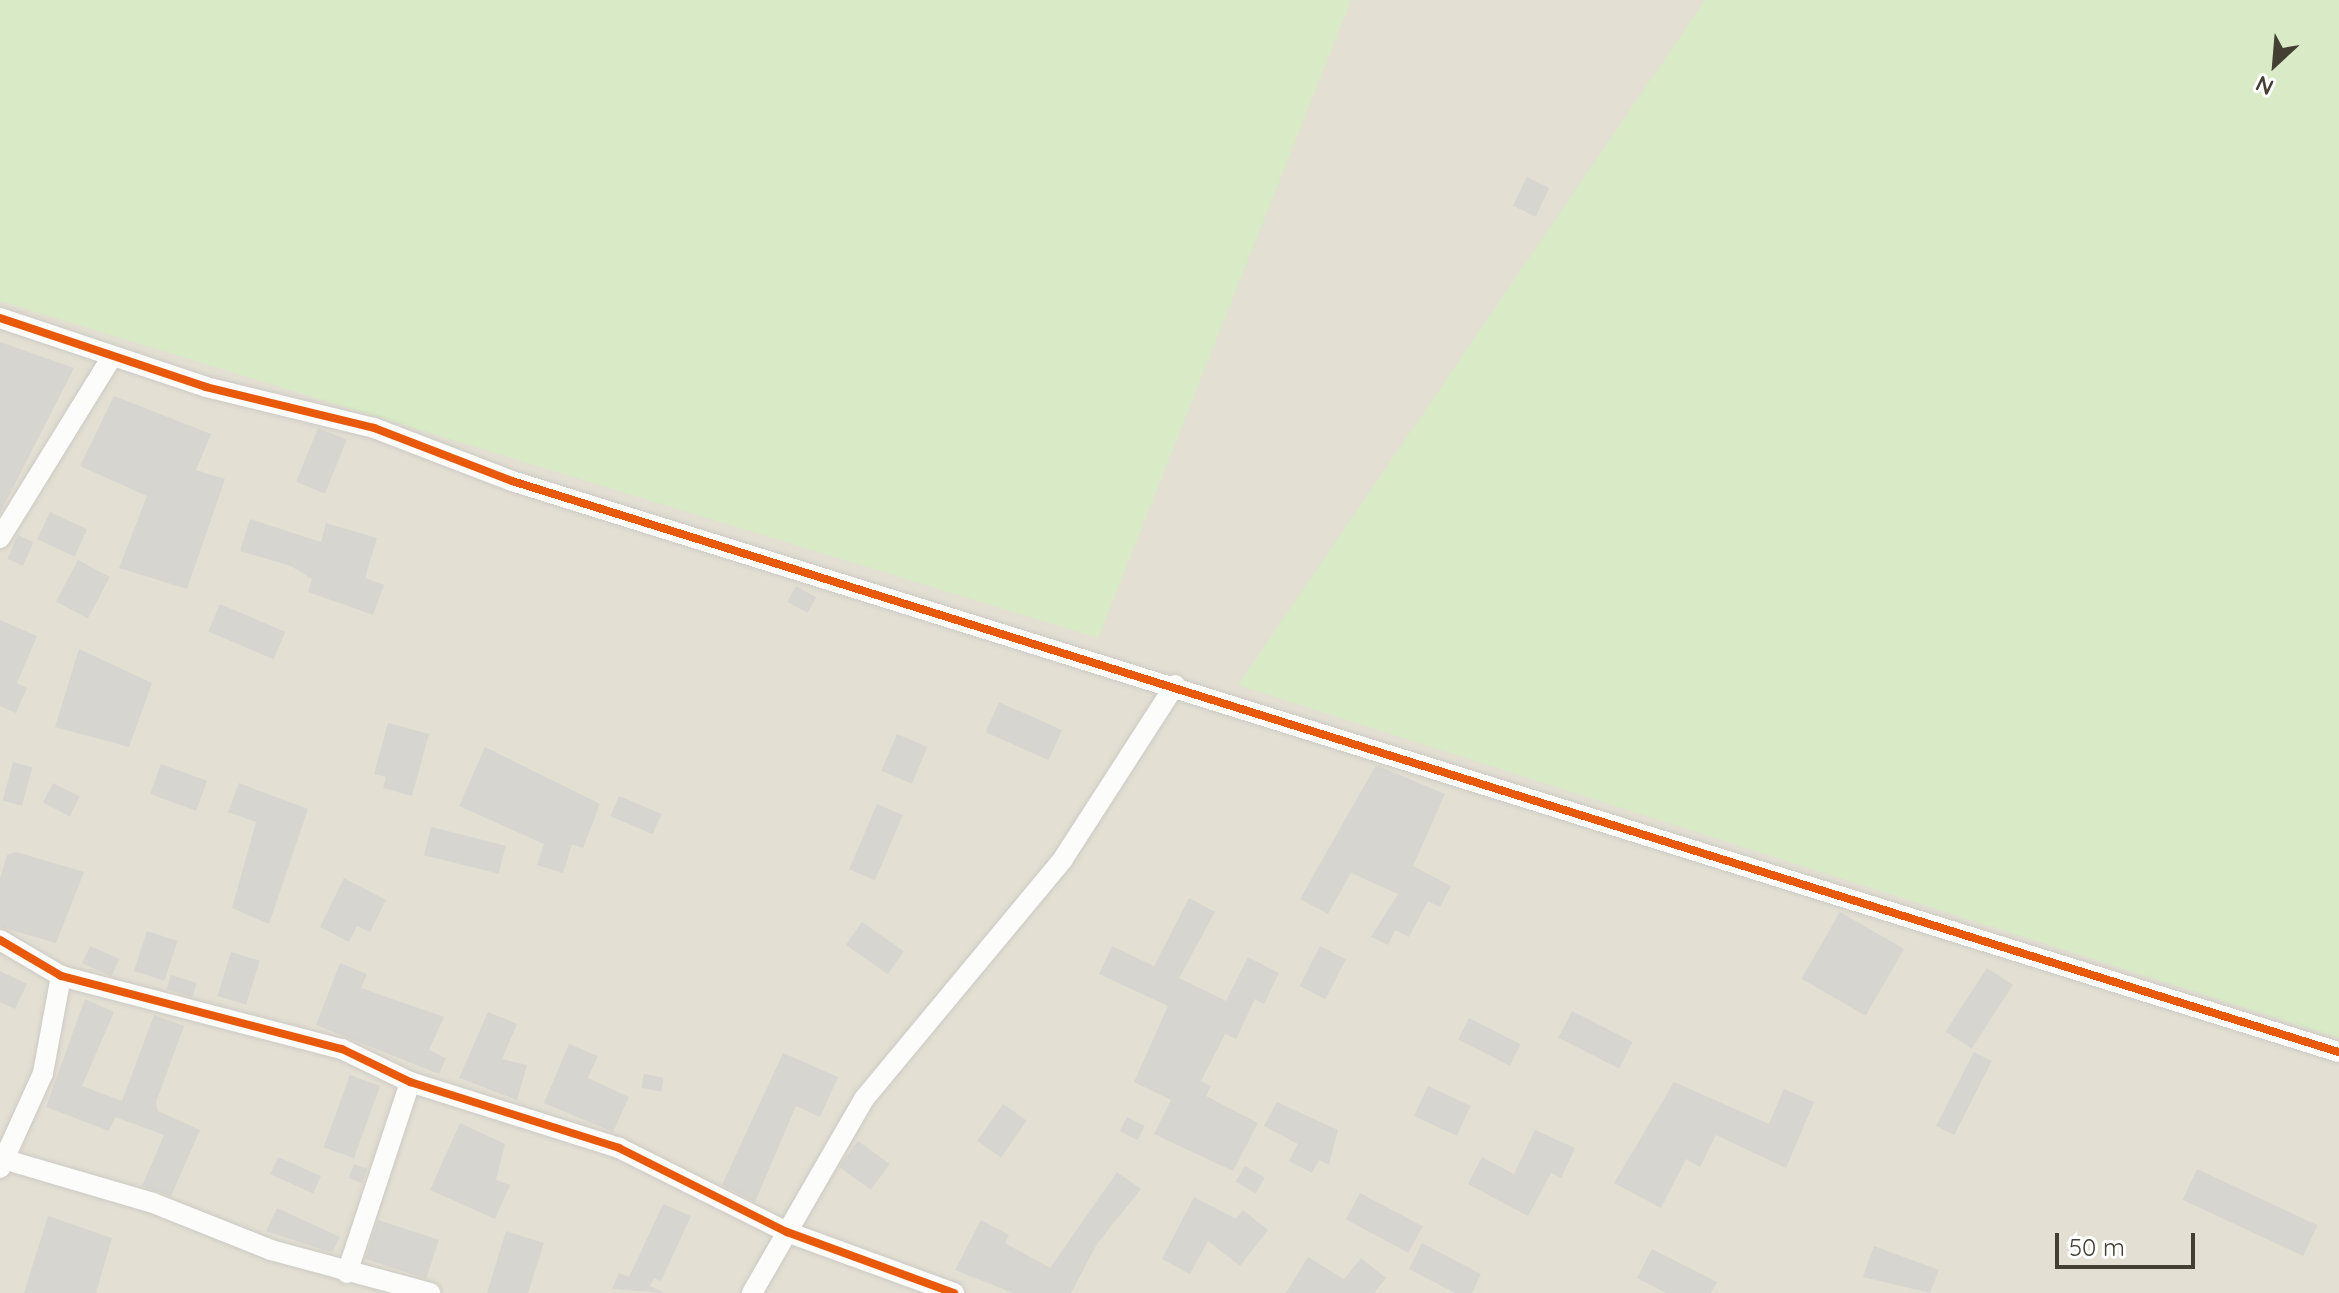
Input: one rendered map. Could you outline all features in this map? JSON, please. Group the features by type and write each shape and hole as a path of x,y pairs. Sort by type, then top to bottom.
{"street":[{"path":"0,318 112,357 374,428 512,481 1175,685 2339,1052"},
{"path":"0,538 112,357"},
{"path":"752,1293 864,1099 1063,859 1175,685"},
{"path":"0,940 61,976 342,1049 410,1082 619,1148 787,1232 954,1293"},
{"path":"61,976 43,1073 2,1164 347,1273 430,1293"},
{"path":"347,1273 410,1082"}],"shaded area":[{"path":"0,0 2339,0 2339,1293 0,1293"}],"green space":[{"path":"0,0 1351,0 1098,638 0,301"},
{"path":"1705,0 2339,0 2339,1038 1238,685"}],"building":[{"path":"1527,177 1549,188 1535,217 1513,206"},
{"path":"0,342 74,368 0,513"},
{"path":"114,396 211,434 196,470 225,479 187,589 119,568 147,496 80,466"},
{"path":"318,428 347,440 325,493 296,482"},
{"path":"50,512 87,529 74,557 37,539"},
{"path":"250,519 321,542 326,523 377,538 365,578 384,585 373,615 308,592 312,579 291,566 240,551"},
{"path":"18,535 34,542 23,566 7,559"},
{"path":"78,560 110,577 88,618 56,601"},
{"path":"796,586 816,597 807,613 787,602"},
{"path":"220,604 285,632 274,659 208,632"},
{"path":"0,620 37,636 17,683 27,688 16,713 0,706"},
{"path":"79,649 152,683 129,747 55,727"},
{"path":"999,702 1062,730 1049,760 986,732"},
{"path":"388,723 429,734 412,796 383,788 386,777 374,774"},
{"path":"897,734 927,747 912,784 881,771"},
{"path":"485,747 600,804 583,848 572,844 563,873 537,865 544,844 459,806"},
{"path":"13,762 32,767 22,806 3,801"},
{"path":"161,764 207,781 196,811 150,794"},
{"path":"1376,765 1445,794 1413,866 1451,886 1440,907 1428,901 1409,937 1395,930 1388,945 1371,937 1398,894 1351,873 1328,914 1300,899"},
{"path":"53,783 80,797 70,816 43,803"},
{"path":"239,783 308,809 269,924 232,908 256,822 228,812"},
{"path":"619,796 661,814 653,834 610,816"},
{"path":"877,804 903,815 875,880 849,869"},
{"path":"431,827 506,846 499,874 424,855"},
{"path":"16,852 84,872 56,943 0,927 0,879 7,855"},
{"path":"344,878 386,900 370,932 357,926 349,942 320,927"},
{"path":"1189,898 1215,912 1179,978 1226,1001 1248,957 1279,973 1264,1004 1255,999 1236,1039 1225,1034 1201,1081 1211,1086 1206,1096 1258,1123 1233,1171 1154,1134 1171,1100 1134,1082 1168,1006 1099,974 1112,946 1154,966"},
{"path":"1840,912 1904,949 1866,1016 1802,979"},
{"path":"862,922 904,951 888,974 846,945"},
{"path":"147,931 177,941 164,981 134,971"},
{"path":"90,946 119,959 112,976 82,963"},
{"path":"1320,946 1346,959 1325,999 1300,986"},
{"path":"231,952 260,961 246,1005 218,996"},
{"path":"340,963 367,974 361,988 444,1017 429,1050 446,1058 439,1074 316,1025"},
{"path":"1987,968 2013,985 1972,1049 1946,1032"},
{"path":"0,971 27,984 15,1009 0,1002"},
{"path":"171,975 197,983 192,997 167,989"},
{"path":"85,999 114,1012 82,1086 122,1101 154,1015 184,1026 156,1102 158,1111 200,1130 171,1196 142,1186 164,1135 115,1117 109,1131 46,1107"},
{"path":"1572,1011 1633,1042 1619,1069 1558,1038"},
{"path":"488,1012 517,1024 502,1059 527,1065 517,1100 459,1078"},
{"path":"1469,1018 1521,1044 1510,1066 1458,1039"},
{"path":"569,1044 598,1056 588,1078 629,1097 613,1132 544,1103"},
{"path":"1974,1052 1992,1061 1954,1135 1936,1126"},
{"path":"783,1053 838,1077 820,1117 796,1106 755,1202 722,1185"},
{"path":"644,1074 664,1078 661,1092 641,1088"},
{"path":"350,1075 380,1086 354,1158 324,1147"},
{"path":"1674,1082 1769,1124 1784,1089 1814,1102 1786,1168 1716,1135 1700,1167 1686,1159 1661,1208 1614,1183"},
{"path":"1428,1086 1471,1106 1457,1136 1414,1116"},
{"path":"1277,1102 1338,1130 1329,1165 1319,1160 1312,1173 1289,1161 1298,1144 1264,1126"},
{"path":"1003,1104 1027,1121 1001,1157 977,1141"},
{"path":"1127,1117 1145,1126 1138,1140 1120,1131"},
{"path":"460,1123 505,1144 496,1180 510,1185 495,1219 430,1190"},
{"path":"1535,1130 1575,1148 1561,1178 1551,1173 1528,1216 1468,1184 1482,1157 1514,1174"},
{"path":"858,1141 890,1164 871,1190 839,1167"},
{"path":"278,1157 321,1176 313,1193 270,1174"},
{"path":"354,1164 367,1169 362,1183 349,1178"},
{"path":"1245,1166 1265,1178 1255,1193 1236,1181"},
{"path":"2197,1169 2318,1225 2303,1256 2183,1200"},
{"path":"1117,1172 1141,1189 1097,1244 1071,1293 1013,1293 955,1270 981,1220 1009,1235 1005,1243 1050,1268"},
{"path":"1360,1193 1423,1226 1409,1253 1346,1219"},
{"path":"1194,1197 1236,1219 1243,1210 1268,1230 1240,1266 1208,1241 1190,1274 1162,1259"},
{"path":"663,1204 691,1216 661,1281 654,1278 650,1286 665,1293 612,1289 619,1273 629,1277"},
{"path":"277,1208 340,1237 332,1253 266,1231"},
{"path":"48,1216 112,1238 96,1293 24,1293"},
{"path":"378,1220 439,1240 426,1279 365,1259"},
{"path":"506,1231 544,1243 528,1293 487,1293"},
{"path":"1422,1243 1481,1274 1472,1293 1455,1293 1409,1269"},
{"path":"1874,1246 1939,1270 1930,1293 1863,1277"},
{"path":"1652,1249 1717,1282 1711,1293 1666,1293 1637,1278"},
{"path":"1308,1257 1344,1279 1361,1258 1386,1278 1374,1293 1286,1293"}],"cycle path":[{"path":"0,318 206,387 374,428 512,481 2339,1052"},
{"path":"0,940 61,976 342,1049 410,1082 619,1148 787,1232 954,1293"}]}
